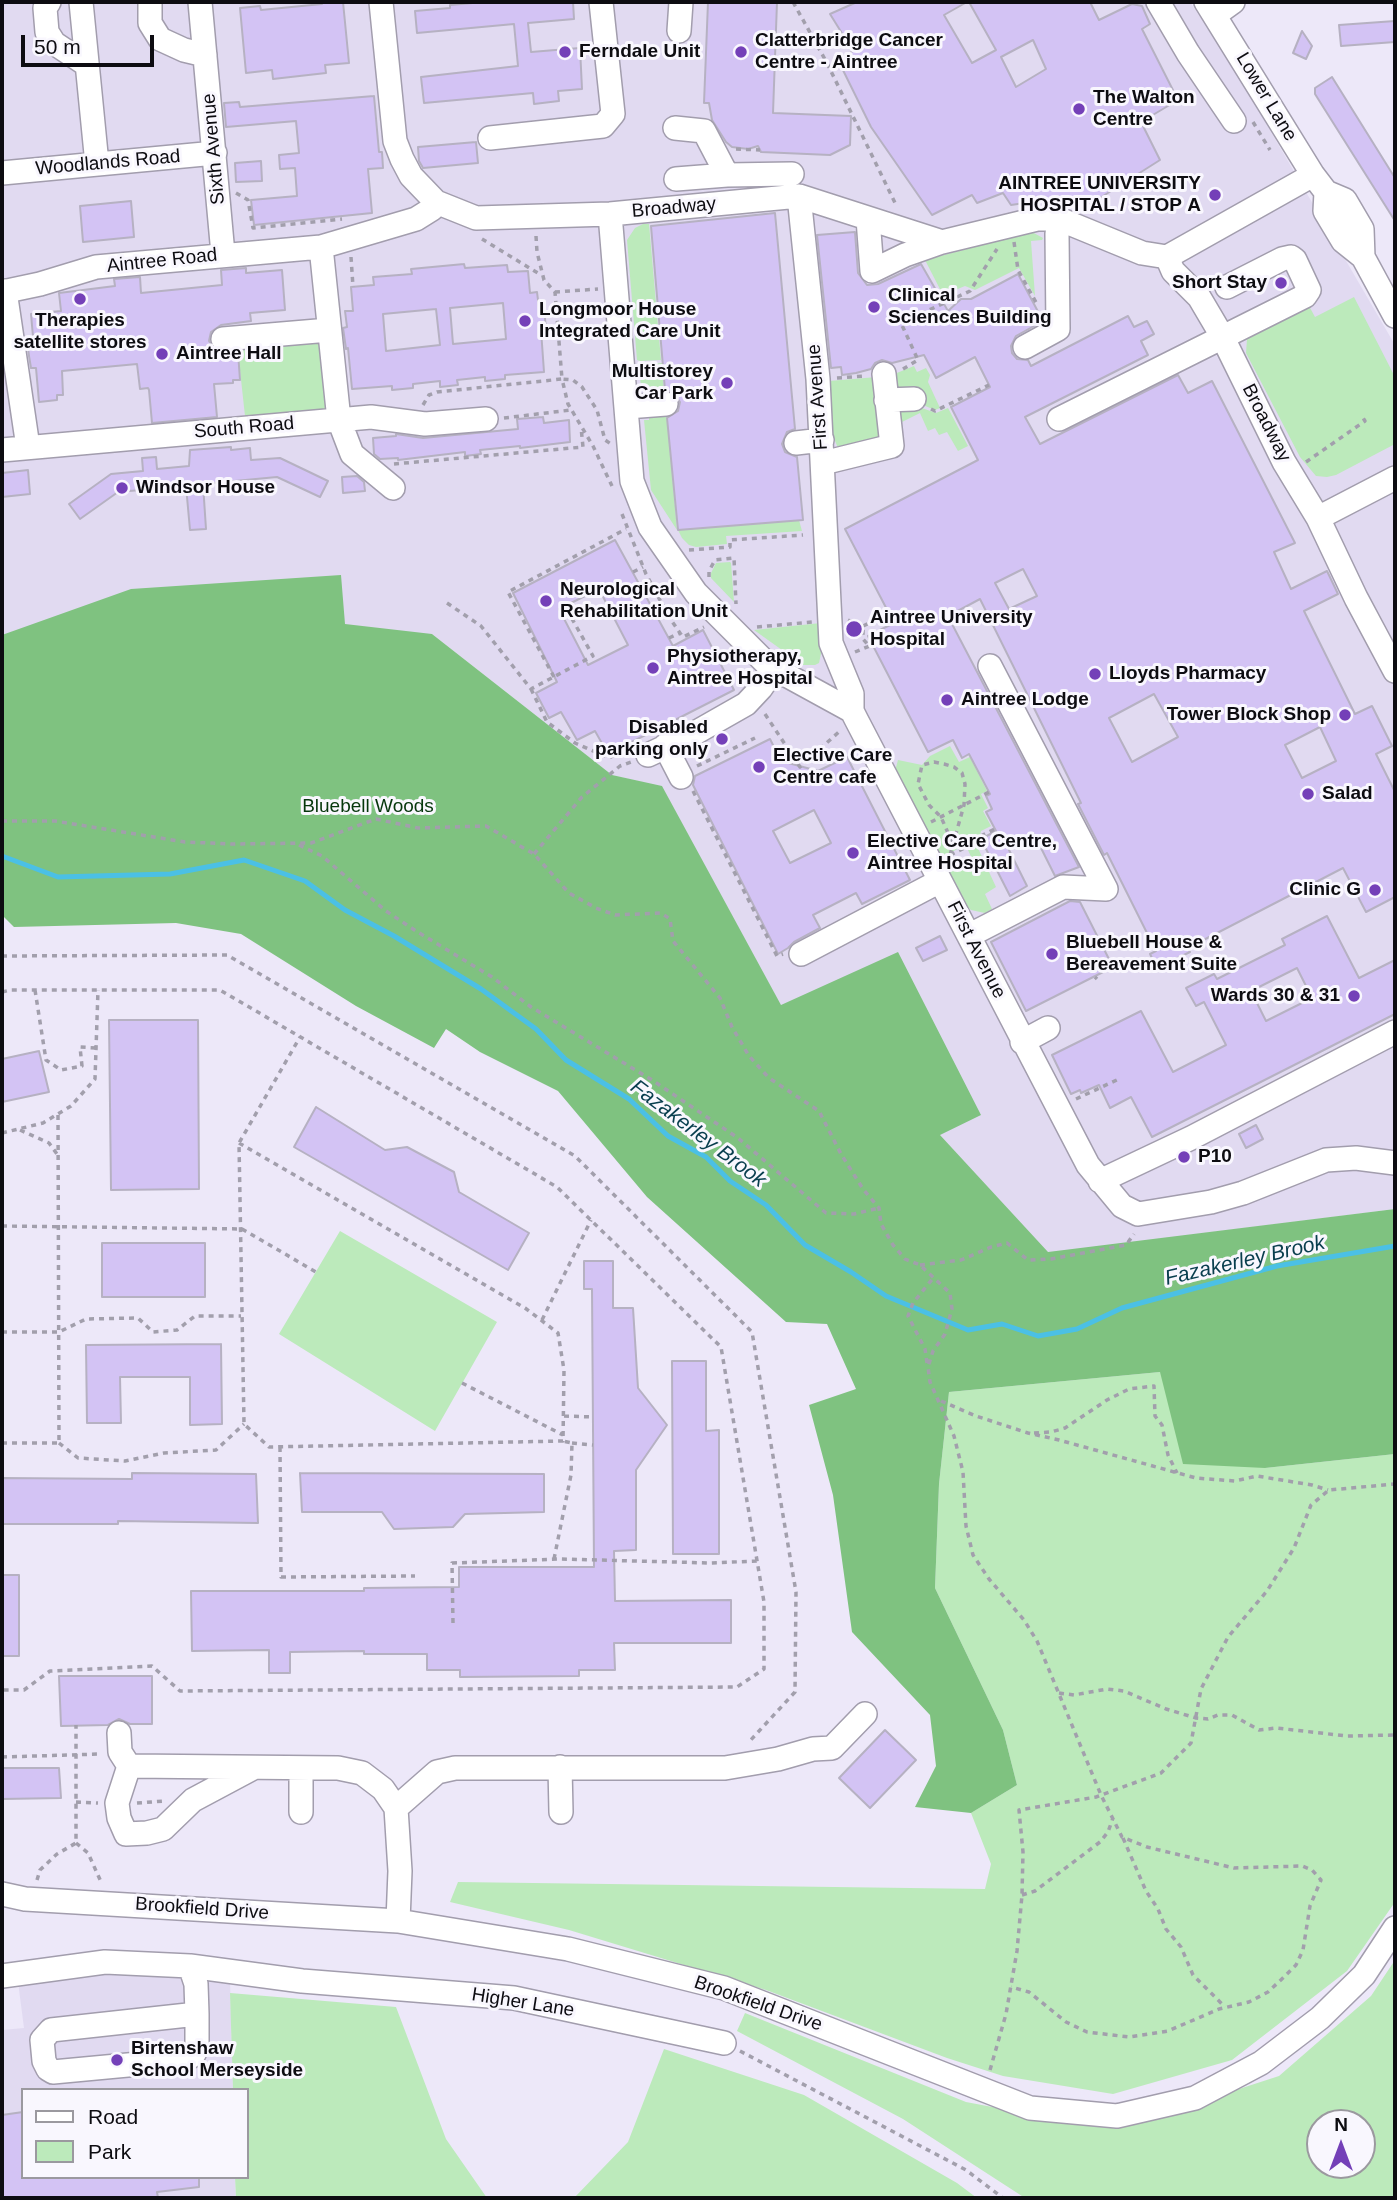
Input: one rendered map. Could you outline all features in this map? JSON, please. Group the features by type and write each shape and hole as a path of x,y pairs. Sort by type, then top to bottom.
{"street":[{"path":"50,2 45,8 47,32 54,43 87,65"},
{"path":"80,2 97,164"},
{"path":"150,2 150,23 160,38 184,50 205,55"},
{"name":"Sixth Avenue","path":"200,2 223,254"},
{"name":"Broadway","path":"382,2 395,141 411,176 436,202 476,218 610,214 799,196 942,242"},
{"path":"490,138 603,126 613,114 601,2"},
{"path":"679,31 681,2"},
{"path":"1157,2 1234,121"},
{"name":"Lower Lane","path":"1218,6 1320,184 1345,200 1362,229 1363,257 1395,316"},
{"path":"675,128 704,131 727,175"},
{"name":"Woodlands Road","path":"2,173 215,153"},
{"path":"676,179 792,174"},
{"path":"868,219 872,271 905,255 942,242 1037,219 1059,219 1142,253 1167,257 1320,184"},
{"name":"First Avenue","path":"799,196 822,452 830,632 847,661 852,694 850,717 941,870 1022,1042 1088,1165 1122,1206 1138,1214"},
{"name":"Aintree Road","path":"28,447 4,292 96,267 321,247 416,219 432,209 436,202"},
{"path":"610,214 632,481 650,527 696,593 771,667 828,698 850,717"},
{"path":"1025,347 1058,329 1056,234 1059,219"},
{"path":"321,247 339,420 352,454 393,488"},
{"name":"Broadway","path":"1167,257 1174,271 1199,297 1222,336 1284,462 1318,518 1395,671"},
{"path":"1059,419 1305,296 1309,289 1291,257 1227,287"},
{"path":"223,339 329,330"},
{"path":"796,443 822,452 892,446 884,374"},
{"path":"886,400 914,399"},
{"path":"627,407 666,404"},
{"name":"South Road","path":"2,450 371,417 445,423 486,419"},
{"path":"1318,518 1395,478"},
{"path":"771,667 814,675 826,670 830,632"},
{"path":"828,698 837,694 847,661"},
{"path":"970,935 1063,887 1106,888 990,666"},
{"path":"688,776 656,750 746,704 761,688 771,667"},
{"path":"795,952 941,870"},
{"path":"1022,1042 1048,1028"},
{"path":"1100,1181 1192,1138 1395,1032"},
{"path":"1138,1214 1232,1196 1326,1160 1356,1158 1395,1163"},
{"path":"396,1808 437,1772 455,1768 724,1768 778,1759 813,1749 832,1748 864,1714"},
{"path":"253,1768 193,1800 163,1829 126,1834 119,1818 117,1803 122,1750 253,1768 338,1768 362,1773 383,1790 396,1808 400,1871 398,1921"},
{"path":"559,1767 561,1812"},
{"path":"301,1768 301,1812"},
{"name":"Brookfield Drive","path":"2,1894 33,1899 398,1921 568,1949 724,1988 1030,2108 1118,2116 1195,2098 1261,2063 1320,2018 1364,1975 1395,1928"},
{"name":"Higher Lane","path":"2,1976 105,1962 190,1966 302,1981 514,1998 724,2043"},
{"path":"190,1966 195,1984 197,2014 194,2054 181,2060 53,2072 44,2061 42,2040 51,2030 197,2014"}],"path":[{"path":"793,2 827,63 902,219"},
{"path":"229,190 248,200 253,228 345,218"},
{"path":"536,234 543,276"},
{"path":"1013,236 1017,270 1053,332"},
{"path":"480,237 543,276 555,292 562,379 571,410 612,486 619,490"},
{"path":"836,378 884,374 906,368 918,360 901,323 970,291 998,249"},
{"path":"351,250 353,287"},
{"path":"555,292 606,289"},
{"path":"414,422 429,395 437,392 573,380 582,387 597,410 605,440 614,446 629,445"},
{"path":"914,399 935,411 989,384"},
{"path":"486,419 571,410"},
{"path":"1291,472 1366,421 1362,416"},
{"path":"368,467 583,447 580,425"},
{"path":"622,512 626,529 643,566 680,634 683,637 706,626 711,631"},
{"path":"554,677 508,592 626,529"},
{"path":"681,541 689,550 730,547 730,540 803,535"},
{"path":"710,581 709,571 715,560 734,558 736,609 727,600"},
{"path":"633,572 643,566"},
{"path":"447,603 481,626 531,689 547,722 575,743 609,758 641,742 656,750"},
{"path":"755,627 830,632 846,619 863,626 886,615"},
{"path":"531,689 593,656 571,617"},
{"path":"847,661 870,645 863,639 863,626"},
{"path":"669,638 680,634"},
{"path":"758,704 800,767 850,717"},
{"path":"755,738 688,776 777,956 795,952"},
{"path":"534,854 582,797 620,766 656,750"},
{"path":"941,870 950,855 964,805 965,784 962,773 954,767 934,762 922,765 918,784 929,804 941,817 952,842"},
{"path":"923,826 991,791"},
{"path":"2,821 55,821 185,842 297,844 327,838 376,819 418,828 486,825 534,854 569,893 596,908 615,915 661,912 670,919 673,941 720,998 732,1027 749,1056 769,1078 819,1111 841,1154 863,1189 879,1208 881,1224 893,1245 905,1259 920,1265 950,1293 952,1308 945,1334 933,1351 928,1367"},
{"path":"950,855 979,841 977,838 995,829"},
{"path":"297,844 322,856 386,911 416,932 492,977 551,1019 652,1080 738,1138 826,1213 854,1214 879,1208"},
{"path":"2,956 227,955 575,1156 751,1332 796,1592 795,1692 724,1768"},
{"path":"35,990 46,1060 61,1070 82,1066 80,1047 96,1048"},
{"path":"2,1133 43,1123 71,1106 95,1079 98,990"},
{"path":"2,992 220,990 557,1187 721,1347 764,1602 764,1669 737,1687 180,1691 152,1666 50,1671 24,1690 2,1690"},
{"path":"300,1037 239,1143 244,1424 269,1447 563,1441 593,1445"},
{"path":"1072,1100 1121,1078"},
{"path":"58,1114 59,1443"},
{"path":"17,1129 49,1143 58,1156"},
{"path":"239,1143 526,1308 558,1332 564,1370 563,1441"},
{"path":"920,1265 961,1260 1007,1243 1028,1260 1117,1248 1126,1245 1133,1236 1138,1214"},
{"path":"541,1320 591,1220"},
{"path":"2,1226 242,1229 316,1272"},
{"path":"934,1278 913,1303 908,1316 925,1349 930,1382 954,1436 963,1472 966,1526 973,1555 989,1579 1024,1620 1037,1642 1101,1795 1166,1929 1181,1947 1193,1975 1225,2007"},
{"path":"2,1332 59,1332 86,1319 138,1318 153,1332 177,1330 195,1316 242,1316"},
{"path":"462,1383 564,1435"},
{"path":"1028,1433 1051,1432 1065,1427 1129,1389 1154,1386 1156,1416 1162,1425 1168,1455 1177,1474"},
{"path":"939,1401 1028,1433 1196,1478 1235,1481 1257,1476 1329,1490 1395,1484"},
{"path":"564,1416 593,1417"},
{"path":"2,1443 59,1443 78,1458 125,1461 164,1453 216,1450 244,1424"},
{"path":"554,1559 571,1475 572,1443"},
{"path":"280,1447 281,1577 415,1576"},
{"path":"984,2089 1006,2014 1023,1895 1019,1810 1101,1795 1161,1773 1191,1743 1201,1689 1228,1637 1268,1591 1294,1548 1311,1505 1329,1490"},
{"path":"453,1623 452,1563 554,1559 711,1563 757,1561"},
{"path":"1059,1693 1074,1695 1107,1689 1124,1691 1166,1709 1196,1718 1232,1715 1259,1730 1276,1728 1297,1733 1347,1737 1395,1735"},
{"path":"76,1725 76,1843 88,1853 101,1877 107,1903"},
{"path":"2,1757 75,1755 122,1750"},
{"path":"1023,1895 1035,1891 1100,1842 1108,1832 1113,1818"},
{"path":"1011,1987 1029,1992 1066,2022 1087,2032 1148,2035 1168,2031 1225,2007 1249,2002 1268,1992 1296,1965 1303,1950 1310,1906 1321,1880 1312,1870 1302,1866 1234,1868 1147,1847 1122,1836"},
{"path":"33,1899 40,1870 57,1854 76,1843"},
{"path":"724,2043 966,2170 1003,2198"}],"shaded area":[{"name":"Aintree University Hospital","path":"2,2 1190,2 1228,58 1395,345 1395,1209 1048,1253 857,1045 798,1037 662,787 612,775 432,634 2,689"},
{"name":"Birtenshaw School Merseyside","path":"104,1971 230,1980 233,2088 21,2088 21,2179 235,2179 236,2198 2,2198 2,2030 24,2028 18,1982"}],"green space":[{"path":"649,224 661,360 637,360 627,240 635,228"},
{"path":"1032,232 1043,238 1031,241 1035,296 1019,268 975,290 965,286 943,295 925,260"},
{"path":"1354,297 1395,377 1395,444 1336,475 1316,476 1300,457 1246,353 1247,339 1309,306 1315,317"},
{"path":"320,335 329,406 322,412 249,421 245,416 237,343"},
{"path":"662,363 664,392 647,395 647,390 641,387 639,367"},
{"path":"914,366 917,372 926,368 930,375 928,382 940,408 935,410 918,403 894,387 887,377"},
{"path":"877,377 882,432 879,438 838,448 833,436 829,381"},
{"path":"919,407 936,413 948,408 968,446 958,451 947,432 939,435 935,428 928,431 920,413 894,426 896,411"},
{"path":"667,414 677,530 651,490 644,420 649,420 649,416"},
{"path":"799,520 802,531 726,536 727,544 696,547 689,545 678,530"},
{"path":"730,562 734,602 711,578 716,563"},
{"name":"Bluebell Woods","path":"341,575 345,624 432,634 612,775 662,786 781,1005 898,952 981,1115 940,1135 1048,1252 1395,1209 1395,1454 1265,1468 1183,1464 1160,1372 949,1392 939,1484 935,1588 1003,1730 1017,1785 971,1813 915,1807 936,1766 930,1715 852,1632 833,1495 809,1405 856,1389 827,1324 786,1322 647,1197 558,1091 480,1052 446,1029 434,1048 356,1006 241,934 176,923 14,927 2,915 2,635 131,589"},
{"path":"821,623 822,649 819,663 815,665 803,665 754,630"},
{"path":"950,746 959,762 970,757 987,791 981,794 988,808 983,811 991,826 981,831 980,836 945,856 936,854 895,771 898,760 922,765 930,756"},
{"path":"977,846 996,887 985,894 992,909 985,913 971,910 960,900 947,873 973,861 968,850"},
{"path":"340,1231 497,1322 435,1431 279,1334"},
{"path":"1160,1372 1265,1468 1395,1454 1395,1902 1347,1971 1232,2060 1113,2094 1003,2076 947,2058 766,1990 569,1930 450,1902 458,1882 985,1889 991,1864 971,1813 1017,1785 1003,1730 935,1588 939,1484 949,1392"},
{"path":"1395,1960 1395,2198 1025,2198 903,2119 737,2031 745,2013 966,2102 1066,2121 1159,2115 1279,2076 1371,1996"},
{"path":"230,1993 396,2007 446,2139 487,2198 236,2198 235,2179 248,2179 248,2088 233,2088"},
{"path":"664,2049 804,2095 957,2183 977,2198 574,2198 628,2142"}],"building":[{"path":"343,2 349,63 325,65 326,73 273,79 272,70 246,73 240,8 260,6 261,10"},
{"name":"Ferndale Unit","path":"484,2 573,2 574,19 528,23 531,52 580,48 582,89 558,91 559,101 534,104 533,93 424,103 421,77 518,66 514,24 417,33 415,11"},
{"name":"Clatterbridge Cancer Centre - Aintree","path":"708,2 777,2 773,113 851,116 850,145 830,155 761,152 758,146 748,149 732,147 726,142 712,120 709,103 704,103"},
{"name":"The Walton Centre","path":"857,2 967,2 944,15 972,63 996,50 969,2 1090,2 1099,20 1132,4 1142,6 1150,24 1142,29 1178,100 1141,122 1160,160 1081,210 1051,199 1011,205 1003,193 977,203 972,195 932,215 871,127 838,60 853,51 830,14","holes":["1033,40 1046,69 1016,87 1001,57"]},
{"path":"1395,21 1395,42 1341,46 1339,25"},
{"path":"1302,31 1312,46 1306,59 1293,53"},
{"path":"1332,77 1395,178 1395,221 1315,94 1315,88"},
{"path":"374,96 383,168 368,169 372,213 254,225 251,200 297,196 295,168 280,169 279,155 299,153 296,121 226,127 224,103 239,102 240,107"},
{"path":"476,142 478,163 423,168 419,161 418,147"},
{"path":"261,161 262,181 236,182 235,163"},
{"path":"131,201 134,237 83,242 80,206"},
{"name":"Multistorey Car Park","path":"775,213 795,429 787,432 782,444 785,452 797,457 803,520 678,530 667,418 678,411 680,402 673,392 665,390 651,226"},
{"path":"855,232 858,273 867,285 878,284 921,264 948,311 961,299 971,299 1018,274 1043,321 1016,336 1011,346 1017,359 1028,360 1031,366 1128,316 1134,327 1147,321 1154,334 1141,341 1148,355 1025,417 1040,444 1178,375 1188,393 1212,381 1295,543 1274,552 1291,589 1327,571 1338,594 1304,611 1355,714 1372,706 1392,746 1376,754 1395,792 1395,897 1366,912 1343,868 1188,948 1190,952 1157,968 1150,954 1156,951 1107,853 1104,855 1078,804 1081,803 980,599 952,614 958,625 952,624 1079,867 1055,876 1034,834 1008,848 1027,886 1010,896 981,839 996,831 986,812 992,809 986,796 990,794 969,754 962,758 953,740 928,752 868,636 894,623 845,529 978,460 951,407 990,387 975,357 936,378 924,355 892,363 882,360 875,363 871,369 842,375 841,367 831,368 817,235","holes":["1023,569 1037,596 1009,609 995,583","1154,694 1178,737 1132,762 1109,718","1320,727 1336,761 1302,778 1285,745"]},
{"name":"Longmoor House Integrated Care Unit","path":"464,264 465,268 507,265 508,272 528,271 530,293 537,292 539,308 544,308 546,329 541,330 544,372 505,375 505,379 485,381 485,377 457,380 458,385 440,387 440,381 392,390 392,386 352,389 343,328 347,327 345,311 353,311 351,287 374,285 373,277 412,274 411,269","holes":["503,303 506,339 453,344 450,308","436,309 440,345 386,351 383,314"]},
{"path":"246,268 246,273 282,270 285,310 250,313 251,321 221,325 211,332 209,341 216,351 238,352 240,380 214,384 217,417 152,423 149,390 140,389 137,364 62,371 63,395 57,395 57,400 39,402 36,368 31,368 28,348 34,348 31,314 61,311 59,293 115,286 114,279 140,277 141,293 222,285 221,270"},
{"path":"543,417 544,423 569,420 570,442 480,450 481,454 465,456 465,452 398,460 380,459 374,454 373,438 396,434 423,438 518,429 517,419"},
{"name":"Windsor House","path":"231,447 231,450 250,448 251,460 280,458 328,481 320,497 277,477 203,484 206,529 190,530 186,486 118,492 80,519 69,504 111,474 143,471 142,458 156,457 157,469 189,466 190,450"},
{"path":"28,470 30,494 2,497 2,473"},
{"path":"357,476 364,482 365,491 343,493 342,477"},
{"name":"Physiotherapy, Aintree Hospital","path":"615,540 673,646 703,630 734,690 608,754 595,731 577,740 561,712 549,718 536,693 557,682 513,593","holes":["599,589 628,645 588,665 559,609"]},
{"name":"Elective Care Centre, Aintree Hospital","path":"770,739 781,761 818,771 847,757 910,880 862,904 856,893 813,915 820,928 778,954 693,785 695,776","holes":["814,810 831,843 790,863 773,831"]},
{"name":"Bluebell House & Bereavement Suite","path":"1070,901 1080,902 1113,967 1026,1011 991,942"},
{"path":"1327,916 1359,978 1395,960 1395,1014 1152,1137 1131,1097 1110,1108 1099,1085 1081,1093 1080,1090 1071,1094 1052,1055 1141,1011 1173,1072 1226,1045 1204,1002 1196,1006 1186,988 1214,974 1217,979 1285,945 1282,939","holes":["1297,968 1312,998 1266,1021 1251,991"]},
{"path":"940,936 947,950 923,961 916,948"},
{"path":"109,1020 198,1020 199,1189 111,1190"},
{"path":"39,1051 49,1092 2,1102 2,1059"},
{"path":"316,1107 385,1150 407,1147 454,1172 459,1192 529,1233 508,1270 294,1147"},
{"path":"1256,1125 1263,1139 1246,1148 1239,1134"},
{"path":"102,1243 205,1243 205,1297 102,1297"},
{"path":"584,1261 613,1261 613,1308 633,1308 638,1388 667,1425 636,1470 636,1550 614,1551 615,1601 731,1600 731,1643 614,1643 615,1670 579,1670 579,1676 460,1677 460,1670 427,1670 427,1654 364,1654 364,1651 290,1652 290,1673 269,1673 269,1650 192,1651 191,1591 364,1591 364,1588 459,1587 459,1567 594,1567 592,1289 584,1289"},
{"path":"221,1344 222,1424 190,1425 190,1377 120,1377 121,1423 87,1423 86,1345"},
{"path":"672,1361 706,1361 706,1431 719,1430 719,1554 673,1554"},
{"path":"132,1473 256,1474 258,1523 118,1521 118,1524 2,1524 2,1478 132,1479"},
{"path":"300,1473 544,1474 544,1512 465,1514 453,1527 394,1529 382,1512 302,1512"},
{"path":"2,1575 19,1575 19,1656 2,1656"},
{"path":"59,1676 152,1676 152,1724 130,1724 119,1719 108,1725 61,1726"},
{"path":"885,1730 916,1760 870,1808 839,1778"},
{"path":"2,1768 59,1768 61,1798 2,1799"},
{"path":"21,2112 21,2179 199,2179 199,2187 157,2192 158,2198 2,2198 2,2115"}],"waterway":[{"name":"Fazakerley Brook","path":"2,856 58,877 170,874 244,860 305,881 345,910 394,936 481,989 536,1029 566,1060 629,1099 668,1136 706,1157 730,1181 766,1205 805,1245 886,1296 968,1330 1002,1324 1038,1336 1077,1329 1122,1308 1277,1266 1395,1246"}],"place":[{"name":"Ferndale Unit","path":"565,52"},
{"name":"Clatterbridge Cancer Centre - Aintree","path":"741,52"},
{"name":"The Walton Centre","path":"1079,109"},
{"name":"AINTREE UNIVERSITY HOSPITAL / STOP A","path":"1215,195"},
{"name":"Short Stay","path":"1281,283"},
{"name":"Therapies satellite stores","path":"80,299"},
{"name":"Clinical Sciences Building","path":"874,307"},
{"name":"Longmoor House Integrated Care Unit","path":"525,321"},
{"name":"Aintree Hall","path":"162,354"},
{"name":"Multistorey Car Park","path":"727,383"},
{"name":"Windsor House","path":"122,488"},
{"name":"Neurological Rehabilitation Unit","path":"546,601"},
{"name":"Aintree University Hospital","path":"854,629"},
{"name":"Physiotherapy, Aintree Hospital","path":"653,668"},
{"name":"Lloyds Pharmacy","path":"1095,674"},
{"name":"Aintree Lodge","path":"947,700"},
{"name":"Tower Block Shop","path":"1345,715"},
{"name":"Disabled parking only","path":"722,739"},
{"name":"Elective Care Centre cafe","path":"759,767"},
{"name":"Salad","path":"1308,794"},
{"name":"Elective Care Centre, Aintree Hospital","path":"853,853"},
{"name":"Clinic G","path":"1375,890"},
{"name":"Bluebell House & Bereavement Suite","path":"1052,954"},
{"name":"Wards 30 & 31","path":"1354,996"},
{"name":"P10","path":"1184,1157"},
{"name":"Birtenshaw School Merseyside","path":"117,2060"}]}
